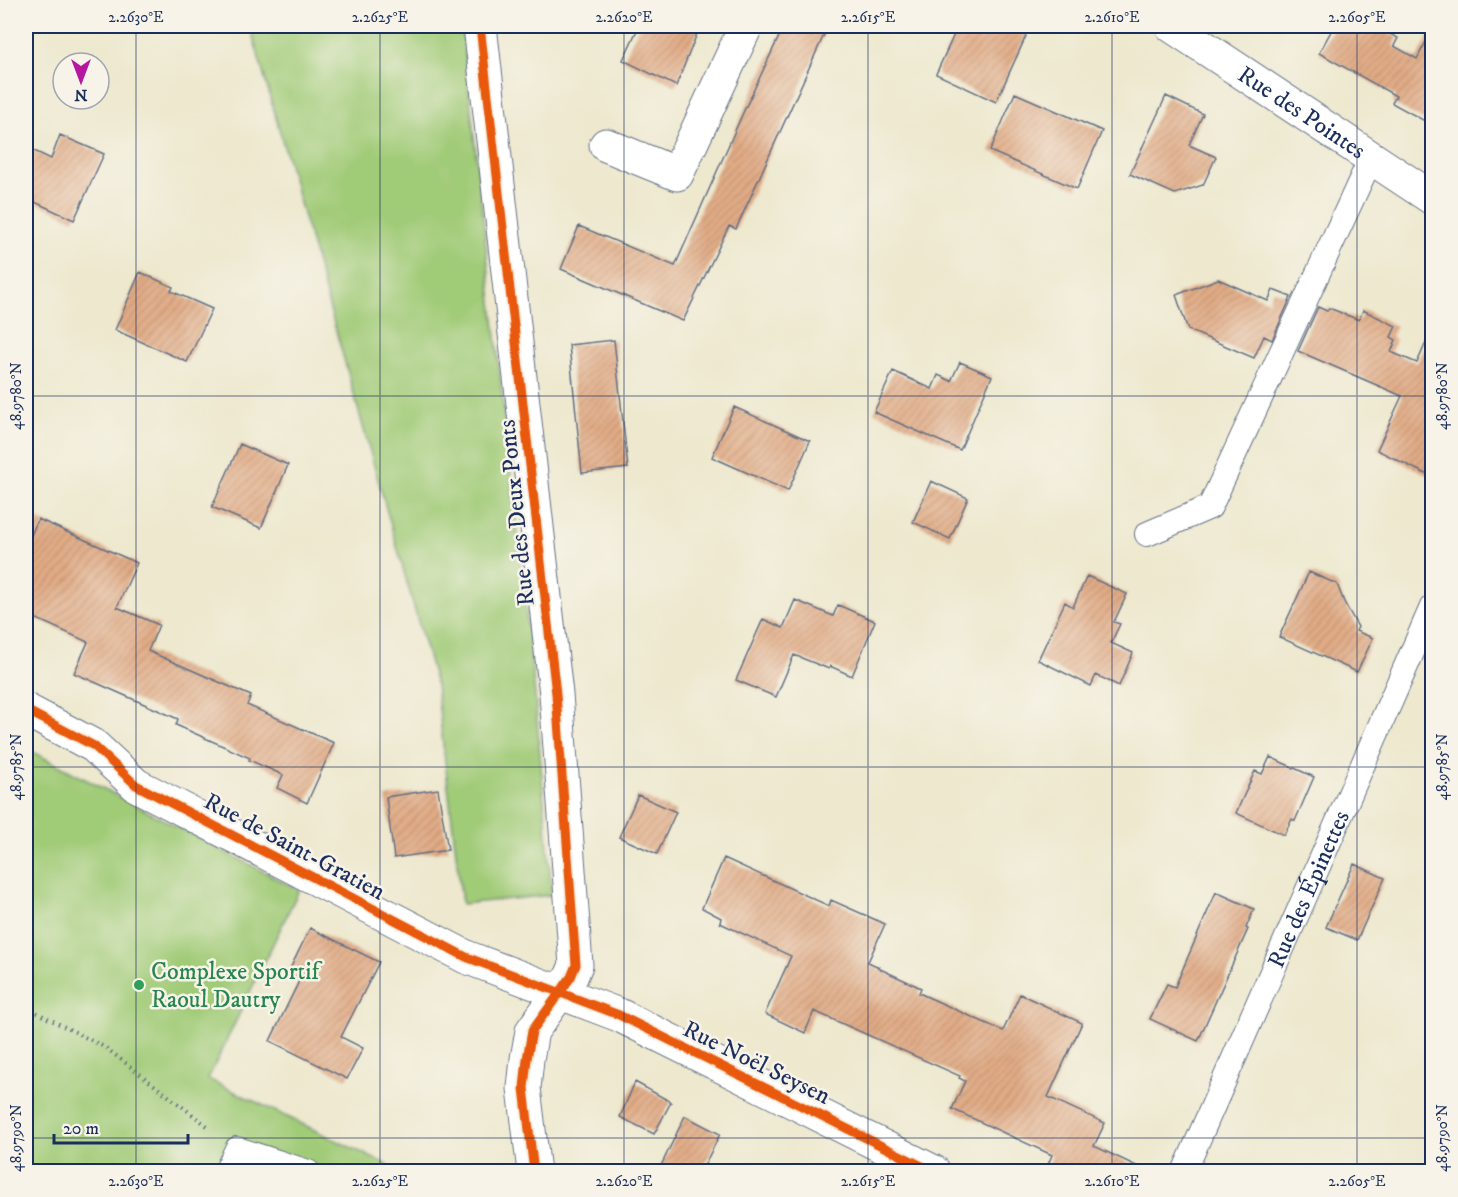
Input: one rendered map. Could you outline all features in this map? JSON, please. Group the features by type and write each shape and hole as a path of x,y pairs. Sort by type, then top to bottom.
{"street":[{"name":"Rue des Deux Ponts","path":"480,26 556,694 576,964 571,977 532,1031 524,1088 534,1172"},
{"path":"606,145 677,174 746,26"},
{"name":"Rue des Pointes","path":"1172,26 1432,198"},
{"name":"Rue de Saint-Gratien","path":"26,710 94,746 136,785 466,957 560,993"},
{"name":"Rue Noël Seysen","path":"560,993 619,1015 934,1172"}],"lane":[{"path":"1147,534 1210,507 1371,158"},
{"name":"Rue des Épinettes","path":"1184,1172 1432,607"},
{"path":"225,1172 237,1149 308,1172"}],"path":[{"path":"26,1007 106,1048 237,1149"}],"green space":[{"path":"250,26 462,26 535,696 552,895 462,904 436,685"},
{"name":"Complexe Sportif Raoul Dautry","path":"31,751 299,890 208,1079 400,1171 26,1171 26,761"}],"building":[{"path":"639,26 700,26 676,86 623,60"},
{"path":"784,26 828,26 736,229 729,226 683,321 561,269 579,226 675,266"},
{"path":"958,26 1005,26 1026,36 996,102 936,74"},
{"path":"1334,26 1374,26 1398,38 1394,46 1417,59 1432,30 1432,125 1392,103 1396,96 1319,53"},
{"path":"1015,93 1102,131 1077,189 990,151"},
{"path":"1166,96 1203,114 1189,145 1216,157 1203,185 1175,194 1130,174"},
{"path":"60,135 104,154 74,220 26,198 26,147 51,159"},
{"path":"140,272 173,287 171,291 212,309 187,362 115,330"},
{"path":"1218,279 1268,301 1273,290 1291,297 1272,340 1264,336 1254,358 1188,330 1176,295"},
{"path":"1318,307 1327,311 1329,308 1359,320 1363,310 1396,326 1391,337 1396,340 1391,352 1417,363 1432,329 1432,477 1377,450 1402,396 1298,351"},
{"path":"614,340 628,468 582,473 569,345"},
{"path":"960,362 992,376 960,450 874,412 893,371 932,389 938,375 951,381"},
{"path":"734,407 810,441 788,491 712,457"},
{"path":"240,444 288,465 261,528 212,507"},
{"path":"931,481 968,498 950,539 913,522"},
{"path":"38,519 137,563 117,607 159,625 148,651 251,696 247,705 334,743 307,803 277,788 283,775 176,725 178,719 74,673 88,642 26,614 26,547"},
{"path":"1309,572 1337,584 1358,627 1356,631 1373,638 1357,672 1279,637"},
{"path":"1087,576 1127,594 1114,622 1120,624 1111,643 1133,653 1119,686 1096,675 1091,686 1038,660 1065,602 1073,607"},
{"path":"795,600 833,616 838,605 875,621 852,676 830,666 829,669 794,655 776,697 736,680 763,619 783,628"},
{"path":"1270,757 1314,777 1295,821 1292,819 1284,835 1236,813 1255,771 1262,774"},
{"path":"438,789 448,850 394,858 386,797"},
{"path":"638,795 676,812 657,854 619,837"},
{"path":"724,858 829,906 831,900 885,924 868,962 921,988 919,993 1003,1031 1020,994 1082,1023 1048,1097 1105,1123 1094,1146 1149,1172 1045,1172 1052,1155 952,1109 965,1081 959,1078 960,1076 814,1011 805,1033 765,1014 791,956 720,923 721,918 702,908"},
{"path":"1354,864 1385,878 1357,940 1326,927"},
{"path":"1216,892 1254,909 1246,928 1248,929 1198,1041 1150,1019 1167,984 1175,987"},
{"path":"310,928 379,962 341,1037 363,1048 347,1079 270,1041 300,979 288,973"},
{"path":"635,1082 671,1102 654,1134 620,1117"},
{"path":"685,1116 720,1134 701,1172 658,1172"}],"cycle path":[{"path":"480,26 556,694 576,965 571,977 532,1031 524,1088 534,1172"},
{"path":"26,710 94,746 136,785 466,957 619,1015 934,1172"}],"place":[{"name":"Complexe Sportif Raoul Dautry","path":"139,985"}]}
